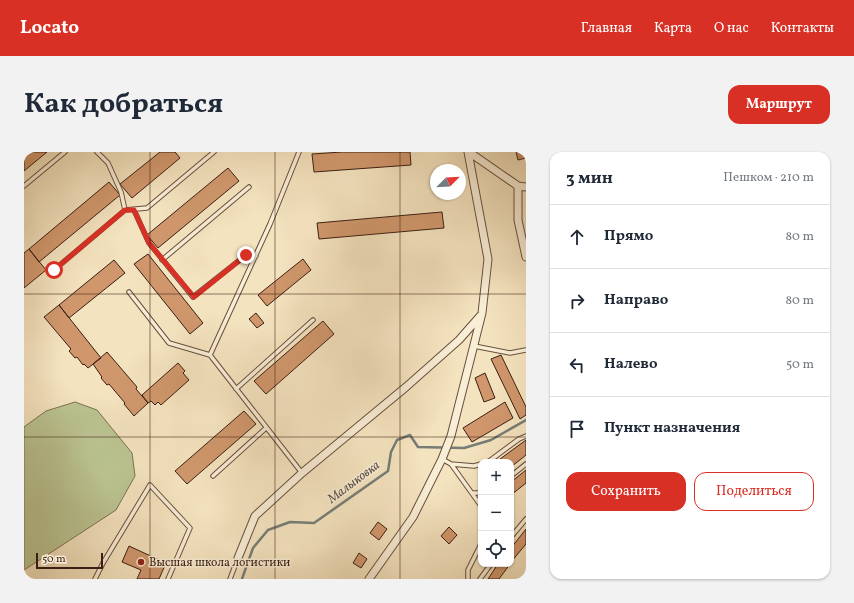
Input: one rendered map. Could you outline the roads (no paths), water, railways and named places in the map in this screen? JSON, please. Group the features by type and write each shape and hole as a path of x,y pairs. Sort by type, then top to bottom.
{"street":[{"path":"468,152 518,186 526,187"},
{"path":"369,579 413,517 442,458 451,436 482,313 488,259 468,152"},
{"path":"518,186 518,220 526,257"},
{"path":"238,558 255,516 302,473 447,351 459,340 482,313"}],"lane":[{"path":"24,186 65,152"},
{"path":"97,152 108,163 121,192 125,210"},
{"path":"54,270 125,210 147,208 214,152"},
{"path":"210,356 270,224 299,152"},
{"path":"162,260 249,187"},
{"path":"134,210 149,243 194,297 246,255 256,256"},
{"path":"129,292 169,343 210,356 302,473"},
{"path":"236,388 313,320"},
{"path":"474,346 510,354 526,350"},
{"path":"213,476 266,428"},
{"path":"492,459 519,439 526,436"},
{"path":"442,458 451,464 478,502"},
{"path":"451,464 474,466 478,465"},
{"path":"514,474 526,464"},
{"path":"95,579 150,485 190,528 168,579"},
{"path":"472,493 478,493"},
{"path":"514,533 526,519"},
{"path":"468,579 468,570 478,550"},
{"path":"230,579 238,558"},
{"path":"480,579 489,567"}],"waterway":[{"name":"Малыковка","path":"242,579 253,548 268,530 290,522 314,523 388,471 391,452 397,440 410,435 418,447 464,448 491,440 526,420"}],"place":[{"name":"Высшая школа логистики","path":"141,562"}]}
